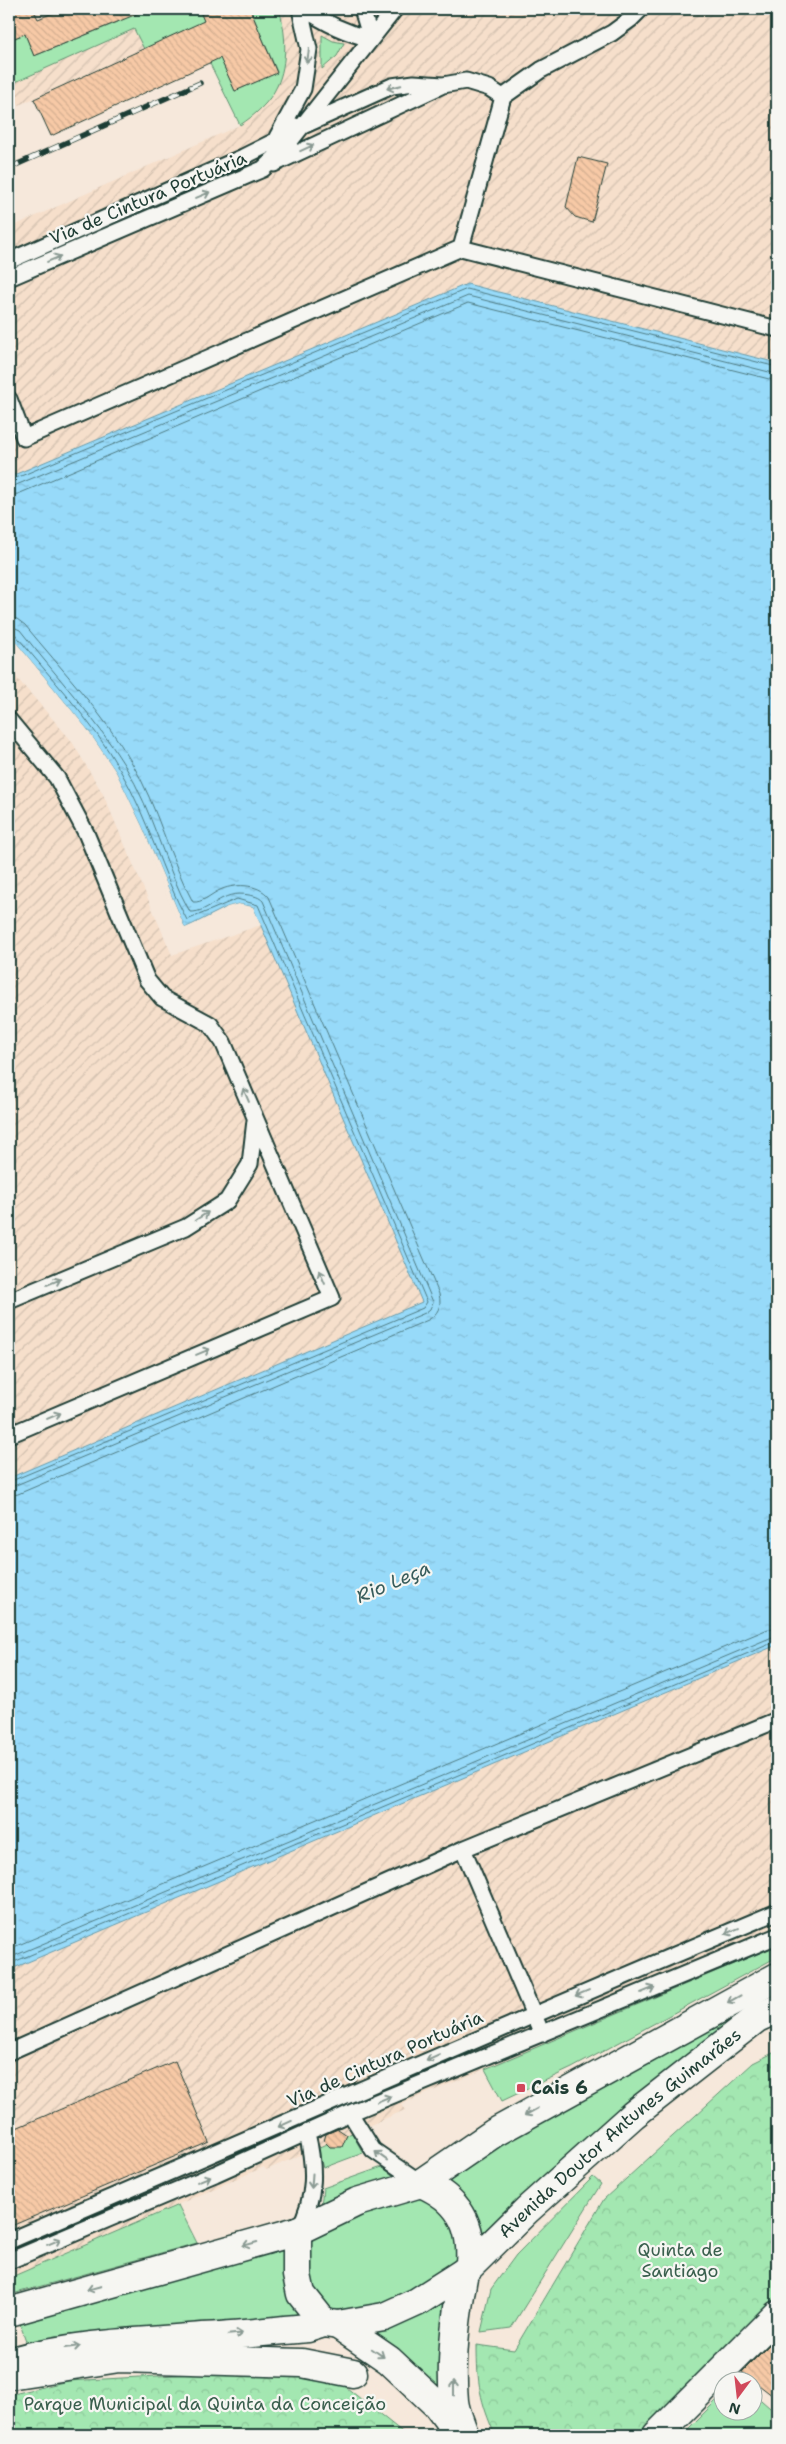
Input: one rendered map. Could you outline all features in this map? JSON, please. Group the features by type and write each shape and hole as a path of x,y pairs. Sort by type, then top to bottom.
{"main road":[{"name":"Avenida Doutor Antunes Guimarães","path":"9,2312 297,2231 357,2202 421,2183 494,2133 777,1977"},
{"name":"Avenida Doutor Antunes Guimarães","path":"9,2362 73,2347 136,2340 308,2328 384,2317 417,2302 467,2269 526,2210 633,2115 758,2018 777,2009"},
{"path":"421,2183 435,2189 450,2200 461,2214 472,2245 455,2334 454,2403 464,2435"},
{"path":"297,2231 296,2275 302,2294 331,2324 389,2360 437,2404 460,2435"},
{"path":"657,2435 777,2314"},
{"path":"9,2375 119,2358 284,2362 353,2373"}],"lane":[{"path":"275,141 303,89 310,48 300,9"},
{"path":"305,9 324,22 348,34 371,39 362,9"},
{"name":"Via de Cintura Portuária","path":"9,278 263,169 284,149 395,9"},
{"path":"461,248 503,97 541,70 612,33 641,9"},
{"path":"275,141 392,86 414,83 443,85 466,81 490,88 503,97"},
{"path":"263,169 443,85"},
{"name":"Via de Cintura Portuária","path":"9,261 275,141 310,115"},
{"path":"9,399 24,438 461,248 777,330"},
{"path":"9,720 57,778 93,849 147,980 162,998 210,1024 223,1042 332,1298 9,1434"},
{"path":"9,1301 186,1227 227,1201 250,1164 256,1118"},
{"path":"9,2052 463,1849 777,1720"},
{"path":"463,1849 542,2034"},
{"name":"Via de Cintura Portuária","path":"9,2241 230,2148 533,2014 777,1912"},
{"name":"Via de Cintura Portuária","path":"9,2261 215,2174 350,2113 777,1936"},
{"path":"350,2113 373,2150 421,2183"},
{"path":"297,2231 309,2210 313,2178 312,2151 307,2133"}],"shaded area":[{"path":"9,9 777,9 777,363 467,284 9,477 9,228 240,125 192,27 19,105 9,79"},
{"path":"9,669 71,740 103,794 172,955 261,925 422,1303 9,1478"},
{"path":"777,1645 777,1946 402,2104 405,2110 266,2170 264,2167 9,2278 9,1970"}],"green space":[{"path":"113,9 199,9 235,91 277,72 250,9 279,9 285,47 281,77 270,98 240,125 192,27 144,49 134,29 11,84 9,40 25,34 34,56 118,22"},
{"path":"322,35 333,41 344,43 337,56 322,69"},
{"path":"776,1946 777,1957 572,2068 502,2101 485,2069"},
{"path":"725,2004 746,2027 470,2265 455,2405 338,2325 31,2355 15,2310 357,2202"},
{"name":"Quinta de Santiago","path":"777,2051 777,2302 640,2435 495,2435 480,2392 477,2345 514,2350 604,2199 753,2063"},
{"path":"352,2133 363,2153 323,2168 317,2148"},
{"path":"382,2167 396,2178 321,2206 323,2188"},
{"path":"593,2177 601,2184 511,2328 481,2332 491,2289 516,2255"},
{"path":"178,2205 197,2243 9,2295 9,2278"},
{"name":"Parque Municipal da Quinta da Conceição","path":"327,2372 406,2435 9,2435 9,2395 68,2381 212,2373"},
{"path":"714,2403 714,2422 764,2422 764,2403 777,2414 777,2435 682,2435"}],"water":[{"name":"Rio Leça","path":"467,284 777,363 777,1645 9,1970 9,1478 422,1302 253,907 238,904 227,907 185,928 142,826 116,772 87,729 9,634 9,477"}],"pier":[{"path":"9,634 87,729 116,772 142,826 185,928 214,916 227,907 238,904 253,907 261,925 259,926 252,909 238,907 183,930 172,908 140,827 114,774 85,730 9,638"}],"building":[{"path":"9,9 33,9 38,19 63,9 149,9 34,56 25,34 9,40"},
{"path":"199,9 250,9 277,73 235,91 220,58 51,136 34,99 204,21"},
{"path":"578,157 607,164 592,222 575,217 566,207"},
{"path":"175,2061 209,2142 9,2227 9,2131"},
{"path":"338,2129 347,2135 342,2147 330,2147 324,2141 326,2134"},
{"path":"777,2337 777,2399 764,2389 764,2372 742,2372"}],"railway":[{"path":"9,168 200,83"}],"place":[{"name":"Cais 6","path":"521,2088"}]}
